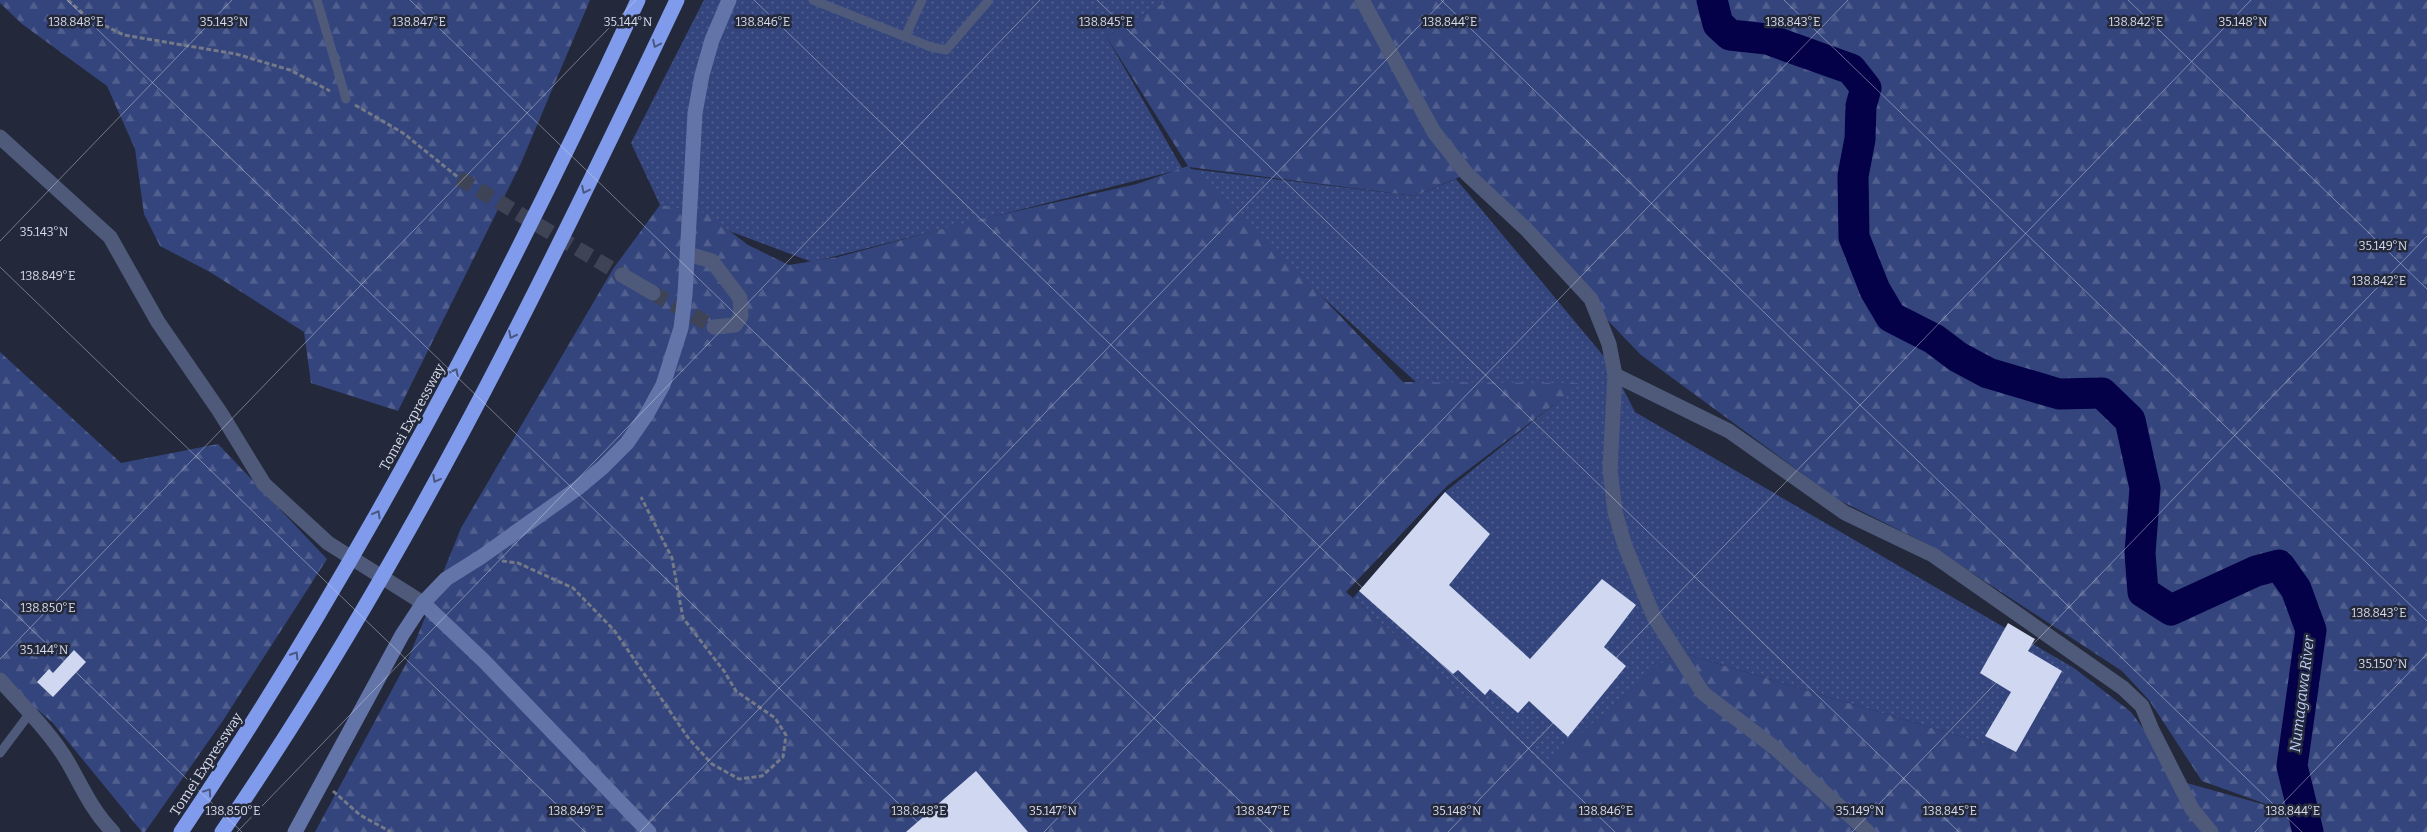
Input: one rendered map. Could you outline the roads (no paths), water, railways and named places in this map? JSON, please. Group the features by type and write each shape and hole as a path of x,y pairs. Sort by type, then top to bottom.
{"highway":[{"name":"Tomei Expressway","path":"181,832 297,653 432,415 518,249 638,0"},
{"path":"222,832 327,671 461,434 550,262 677,0"}],"street":[{"path":"295,832 402,634 423,603 446,579 481,557 578,488 627,443 663,384 681,328 688,254 695,113 702,75 712,40 729,0"},
{"path":"1362,0 1434,132 1467,174 1526,229 1591,299 1609,344 1615,375 1610,469 1615,512 1625,546 1654,617 1703,693 1775,748 1868,832"},
{"path":"0,137 110,237 158,322 220,412 264,484 328,543 409,592 423,603 484,661 649,832"},
{"path":"688,254 712,260 740,298 741,316 735,326 714,327"},
{"path":"622,275 653,294"},
{"path":"1615,375 1729,431 1845,513 1933,555 2123,688 2142,706 2152,730 2192,808 2211,832"},
{"path":"0,680 30,713 69,763 84,795 113,832"}],"lane":[{"path":"316,0 346,99"},
{"path":"813,0 931,47 946,50 989,0"},
{"path":"905,37 922,0"},
{"path":"0,753 30,713"}],"waterway":[{"name":"Numagawa River","path":"1712,0 1718,24 1730,35 1767,39 1851,69 1866,88 1861,106 1860,139 1853,176 1854,237 1875,290 1891,317 1934,339 1958,357 1988,373 2059,394 2102,393 2130,420 2145,488 2140,553 2143,592 2171,610 2256,571 2279,565 2296,589 2311,630 2292,766 2308,832"}],"tunnel":[{"path":"459,178 622,275"},
{"path":"653,293 714,327"}]}
